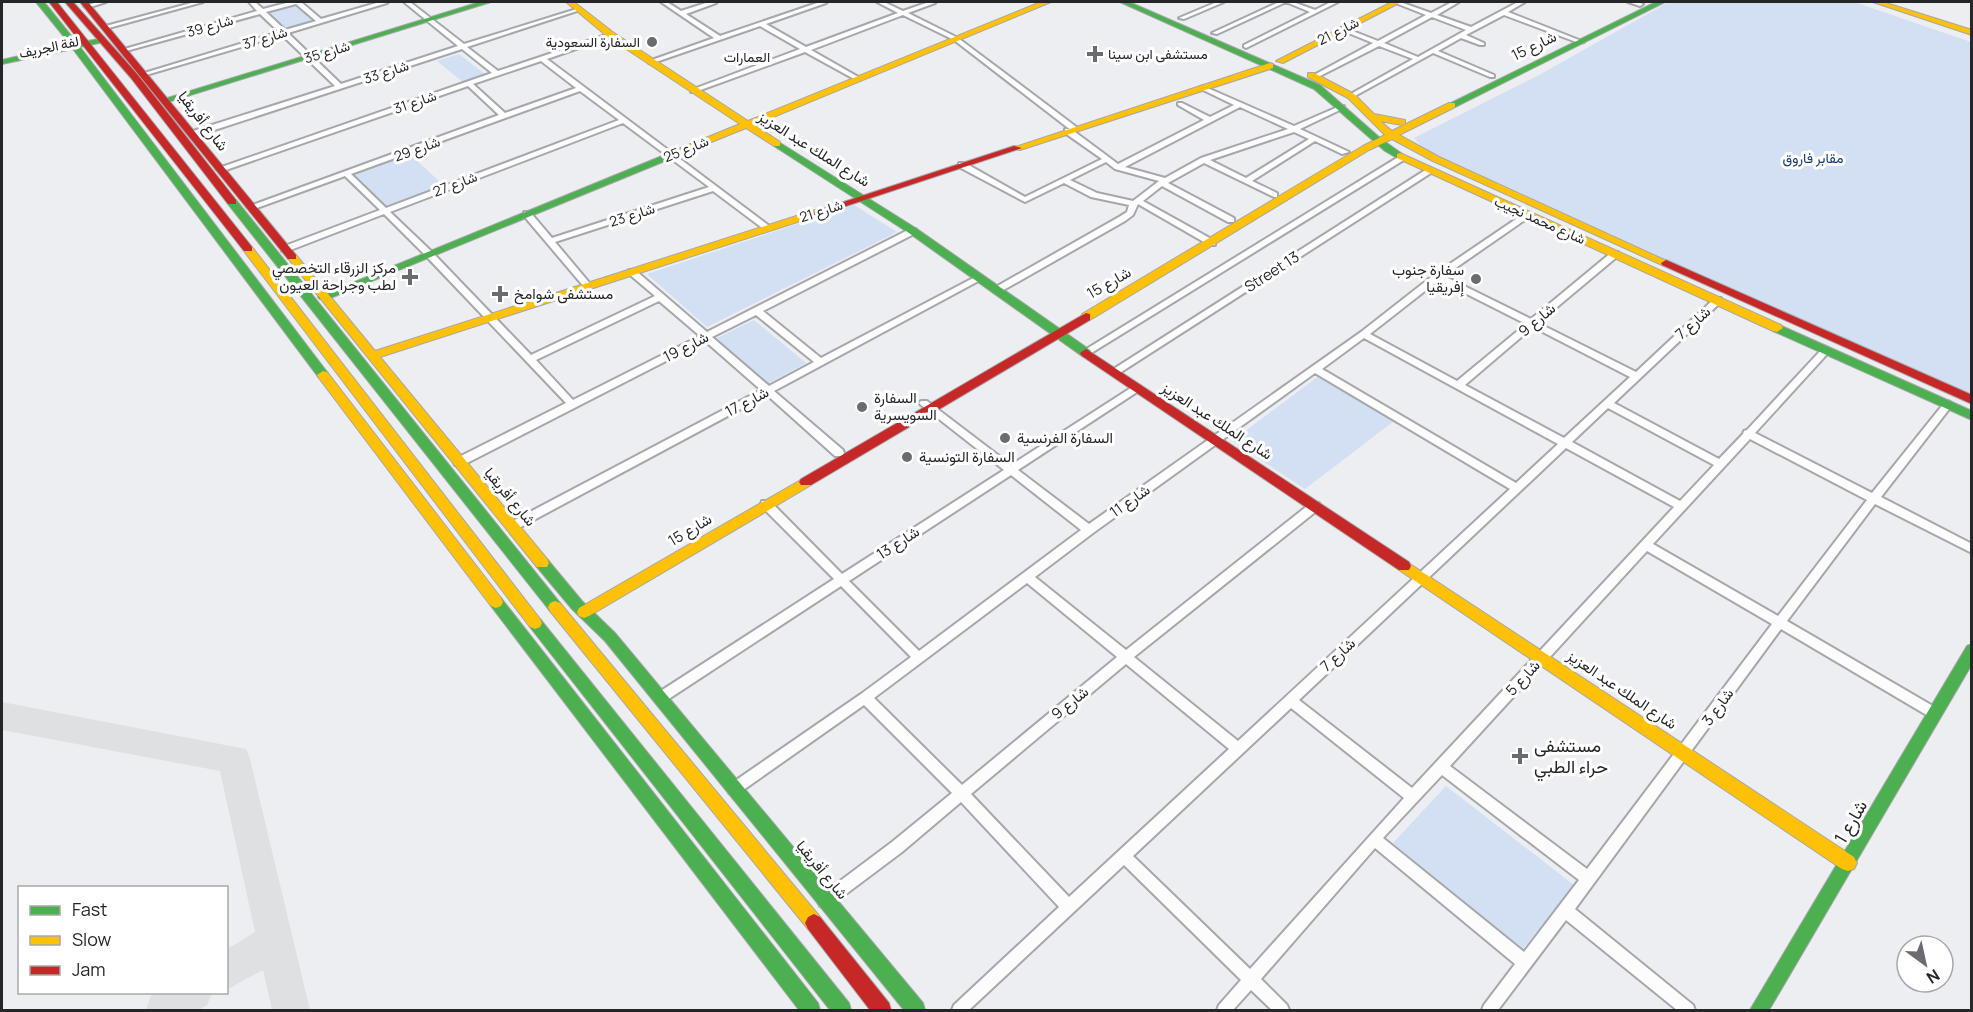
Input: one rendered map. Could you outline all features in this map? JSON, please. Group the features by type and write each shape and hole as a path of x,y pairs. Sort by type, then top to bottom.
{"main road":[{"name":"شارع أفريقيا","path":"40,2 85,40 134,76 197,159 416,434 556,609 850,967 882,1011"},
{"name":"شارع أفريقيا","path":"53,2 172,150 535,623 842,1011"},
{"name":"شارع أفريقيا","path":"69,2 85,40 153,149 571,701 615,752 811,1011"},
{"name":"شارع 35","path":"165,100 487,2"},
{"name":"شارع 25","path":"324,297 1047,2"},
{"name":"شارع محمد نجيب","path":"1124,2 1275,63 1316,76 1351,96 1375,140 1400,156 1615,254 1696,284 1718,300 1744,306 1826,350 1971,416"},
{"name":"شارع محمد نجيب","path":"1140,2 1246,46 1317,87 1342,107 1361,118"},
{"name":"شارع 21","path":"371,356 1203,88 1275,63 1396,2"},
{"name":"شارع 15","path":"1207,240 1231,220 1375,140 1576,40 1639,2"},
{"name":"شارع 15","path":"1404,126 1492,76 1661,2"},
{"path":"1877,2 1971,33"},
{"name":"شارع أفريقيا","path":"85,40 86,4"},
{"name":"شارع الملك عبد العزيز","path":"574,5 611,35 693,91 913,231 1052,331 1217,439 1421,578 1543,656 1848,863"},
{"name":"لفة الجريف","path":"2,57 54,40 85,40"},
{"name":"شارع أفريقيا","path":"85,40 124,50 371,356 580,608 610,637 916,1011"},
{"path":"2,62 85,40"},
{"path":"2,67 60,55 85,40"},
{"path":"1375,140 1363,134 1361,118 1377,119 1404,126 1418,150"},
{"name":"شارع محمد نجيب","path":"1375,140 1418,150 1744,306 1971,400"},
{"name":"شارع 15","path":"580,608 766,504 927,405 1207,240 1345,152 1375,140"},
{"path":"153,149 172,150"},
{"path":"197,159 218,166"},
{"name":"شارع 15","path":"580,608 839,453 927,405"},
{"path":"416,434 430,427"},
{"path":"535,623 551,617 556,609"},
{"path":"557,649 563,637 579,636"},
{"name":"شارع 1","path":"1759,1011 1971,651"}],"street":[{"path":"86,4 103,2"},
{"path":"85,40 200,2"},
{"path":"252,2 340,87"},
{"path":"297,2 320,21"},
{"name":"شارع 39","path":"124,50 297,2"},
{"name":"شارع 37","path":"144,74 386,2"},
{"path":"406,2 497,74"},
{"path":"664,2 720,39"},
{"path":"681,13 714,2"},
{"path":"651,62 824,2"},
{"path":"880,2 956,39 1118,167 1164,182 1231,220"},
{"path":"693,91 933,2"},
{"path":"1182,18 1221,2"},
{"path":"1215,33 1282,2"},
{"path":"1289,2 1315,12"},
{"path":"1246,46 1335,2"},
{"path":"1396,2 1472,30"},
{"path":"1316,76 1456,2"},
{"path":"1351,96 1462,36 1519,2"},
{"name":"شارع 33","path":"193,134 463,48 574,5"},
{"path":"1503,12 1576,40"},
{"path":"761,24 858,79"},
{"path":"1343,29 1418,59"},
{"name":"شارع 31","path":"218,166 611,35"},
{"path":"1462,36 1482,44"},
{"path":"1433,51 1492,76"},
{"path":"542,59 768,228"},
{"path":"469,84 505,117"},
{"name":"شارع 29","path":"251,207 582,88"},
{"path":"1203,88 1345,152"},
{"path":"1180,104 1210,120"},
{"path":"1118,167 1239,105"},
{"path":"997,290 1122,219 1130,213 1136,202 1164,182 1204,160 1292,130 1342,107"},
{"name":"شارع 27","path":"285,249 625,120"},
{"path":"1246,181 1314,139"},
{"path":"1085,352 1400,156"},
{"path":"962,165 1025,200 1107,159"},
{"path":"1204,160 1246,181 1273,198"},
{"name":"Street 13","path":"1115,372 1430,171"},
{"path":"347,174 429,254 572,404"},
{"path":"1065,181 1094,195 1136,202 1207,240"},
{"name":"شارع 23","path":"550,241 714,188"},
{"path":"527,214 588,286"},
{"name":"شارع 11","path":"734,789 865,698 1089,530 1364,334 1438,276 1528,215"},
{"name":"شارع 19","path":"459,462 913,231"},
{"name":"شارع 9","path":"1458,385 1615,254"},
{"path":"632,272 839,453"},
{"path":"1438,276 1534,322 1635,375"},
{"name":"شارع 17","path":"513,526 980,278"},
{"path":"529,360 660,297"},
{"name":"شارع 7","path":"958,1011 1635,375 1718,300"},
{"path":"757,311 821,363"},
{"path":"1364,334 1681,506"},
{"name":"شارع 5","path":"1224,1011 1374,839 1826,350"},
{"path":"1315,369 1517,488"},
{"name":"شارع 13","path":"660,698 1137,388"},
{"path":"1606,403 1720,464"},
{"name":"شارع 3","path":"1489,1011 1566,912 1588,879 1685,753 1874,497 1948,404"},
{"path":"927,405 1089,530"},
{"path":"1748,432 1971,549"},
{"path":"766,504 918,657"},
{"name":"شارع 9","path":"825,901 897,847 1127,656 1315,506"},
{"path":"1646,545 1934,713"},
{"path":"1027,577 1239,749"},
{"path":"865,698 961,793 1070,907"},
{"path":"1290,700 1413,797"},
{"path":"1441,767 1588,879"},
{"path":"1374,839 1526,963"},
{"path":"1124,856 1282,1011"},
{"path":"1566,912 1688,1011"}],"green space":[{"name":"مقابر فاروق","path":"1669,2 1854,2 1971,42 1971,400 1427,153 1414,138 1539,75"},
{"path":"299,4 316,19 284,29 268,12"},
{"path":"459,54 486,75 464,83 437,61"},
{"path":"410,154 443,185 386,207 354,174"},
{"path":"854,205 897,232 707,327 647,274"},
{"path":"754,320 806,363 767,384 715,339"},
{"path":"1320,375 1394,421 1305,489 1232,441"},
{"path":"1446,786 1574,885 1521,951 1393,843"}],"taxiway":[{"path":"2,716 234,759 291,1010"},
{"path":"228,971 275,941"},
{"path":"165,1010 191,994"}],"traffic: fast":[{"path":"40,2 65,31 95,75 323,375"},
{"path":"165,100 487,2"},
{"path":"1124,2 1317,87 1367,132 1400,156"},
{"path":"1452,105 1661,2"},
{"path":"2,62 101,40"},
{"path":"777,144 913,231 1086,353"},
{"path":"324,297 684,150"},
{"path":"232,202 555,607"},
{"path":"1777,328 1972,416"},
{"path":"542,563 577,605 610,637 916,1010"},
{"path":"496,602 811,1010"},
{"path":"535,623 842,1010"},
{"path":"1759,1010 1972,650"}],"traffic: slow":[{"path":"570,2 611,35 777,144"},
{"path":"684,150 1047,2"},
{"path":"1280,61 1397,2"},
{"path":"1877,2 1972,33"},
{"path":"1017,148 1270,66"},
{"path":"1311,75 1351,96 1385,131 1436,159 1666,263"},
{"path":"1086,317 1366,148 1452,105"},
{"path":"1369,116 1402,122"},
{"path":"1400,156 1777,328"},
{"path":"371,356 815,213"},
{"path":"248,249 535,623"},
{"path":"292,257 542,563"},
{"path":"323,375 496,602"},
{"path":"584,612 806,482"},
{"path":"1404,566 1848,863"},
{"path":"555,607 814,923"}],"traffic: jam":[{"path":"53,2 248,249"},
{"path":"69,2 134,76 232,202"},
{"path":"84,2 292,257"},
{"path":"815,213 1017,148"},
{"path":"1666,263 1972,400"},
{"path":"806,482 1086,317"},
{"path":"1086,353 1404,566"},
{"path":"814,923 882,1010"}],"place":[{"name":"السفارة السعودية","path":"652,42"},
{"name":"مستشفى ابن سينا","path":"1095,54"},
{"name":"مركز الزرقاء التخصصي لطب وجراحة العيون","path":"410,277"},
{"name":"سفارة جنوب إفريقيا","path":"1476,279"},
{"name":"مستشفى شوامخ","path":"500,294"},
{"name":"السفارة السويسرية","path":"862,407"},
{"name":"السفارة الفرنسية","path":"1005,438"},
{"name":"السفارة التونسية","path":"907,457"},
{"name":"مستشفى حراء الطبي","path":"1520,756"}],"district":[{"name":"العمارات","path":"747,57"}]}
